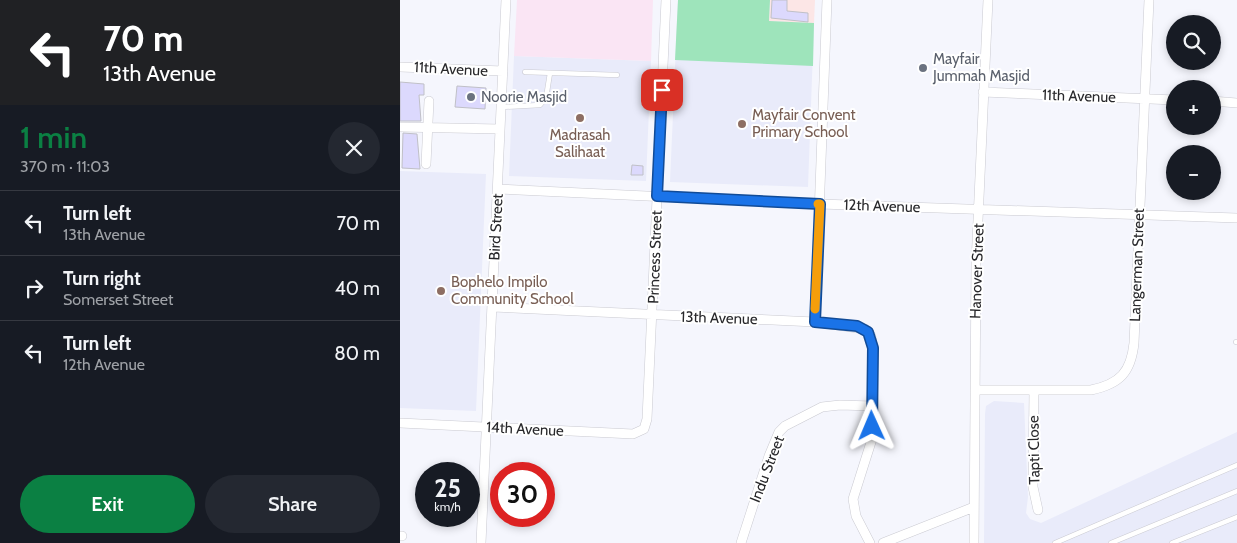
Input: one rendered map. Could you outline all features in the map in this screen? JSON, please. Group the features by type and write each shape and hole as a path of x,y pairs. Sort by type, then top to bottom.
{"street":[{"name":"Bird Street","path":"481,543 506,0"},
{"name":"Princess Street","path":"646,425 666,0"},
{"path":"815,322 827,0"},
{"name":"Hanover Street","path":"974,543 975,317 988,0"},
{"name":"Langerman Street","path":"976,390 1101,388 1114,382 1129,367 1134,343 1149,0"},
{"name":"11th Avenue","path":"400,66 503,72"},
{"name":"11th Avenue","path":"984,92 1166,99"},
{"path":"426,164 429,101"},
{"path":"1221,102 1237,103"},
{"path":"400,127 500,129"},
{"name":"12th Avenue","path":"498,189 820,204 1237,218"},
{"name":"13th Avenue","path":"492,306 815,322 857,326 868,332 873,348 872,439 853,499 856,516 870,543"},
{"name":"Tapti Close","path":"1034,390 1033,487 1038,510"},
{"name":"Indu Street","path":"741,543 769,456 779,432 785,426 822,407 840,405 872,406"},
{"name":"14th Avenue","path":"400,423 633,434 644,429 646,425"},
{"path":"883,543 974,507"}],"lane":[{"path":"525,72 617,75"},
{"path":"501,107 540,106 546,98 550,73"},
{"path":"1055,543 1237,465"},
{"path":"1111,543 1237,491"},
{"path":"1172,543 1237,517"}],"shaded area":[{"path":"517,0 653,0 651,61 514,56"},
{"name":"Mayfair Convent Primary School","path":"678,0 770,0 769,21 814,23 808,187 670,182"},
{"path":"770,0 815,0 814,23 769,21"},
{"name":"Madrasah Salihaat","path":"514,56 651,61 646,181 509,176"},
{"name":"Bophelo Impilo Community School","path":"400,171 486,174 476,411 400,408"},
{"path":"994,401 1024,403 1028,497 1026,513 1030,519 1041,523 1237,432 1237,543 984,543 985,414 986,406"}],"green space":[{"path":"678,0 770,0 769,21 814,23 813,66 675,60"}],"building":[{"path":"772,0 787,0 787,11 808,13 808,22 771,18"},
{"path":"400,82 424,84 424,95 419,95 421,121 400,121"},
{"name":"Noorie Masjid","path":"457,86 486,88 485,109 455,107"},
{"path":"403,133 417,134 420,169 402,168"},
{"path":"632,165 643,166 643,175 631,175"}],"slow traffic":[{"path":"815,309 820,204 818,204"}],"place":[{"name":"Mayfair Jummah Masjid","path":"923,68"},
{"name":"Noorie Masjid","path":"471,97"},
{"name":"Madrasah Salihaat","path":"580,118"},
{"name":"Mayfair Convent Primary School","path":"742,124"},
{"name":"Bophelo Impilo Community School","path":"441,291"}],"route":[{"path":"662,90 657,196 820,204 815,322 865,328 871,336 873,348 872,426"}]}
